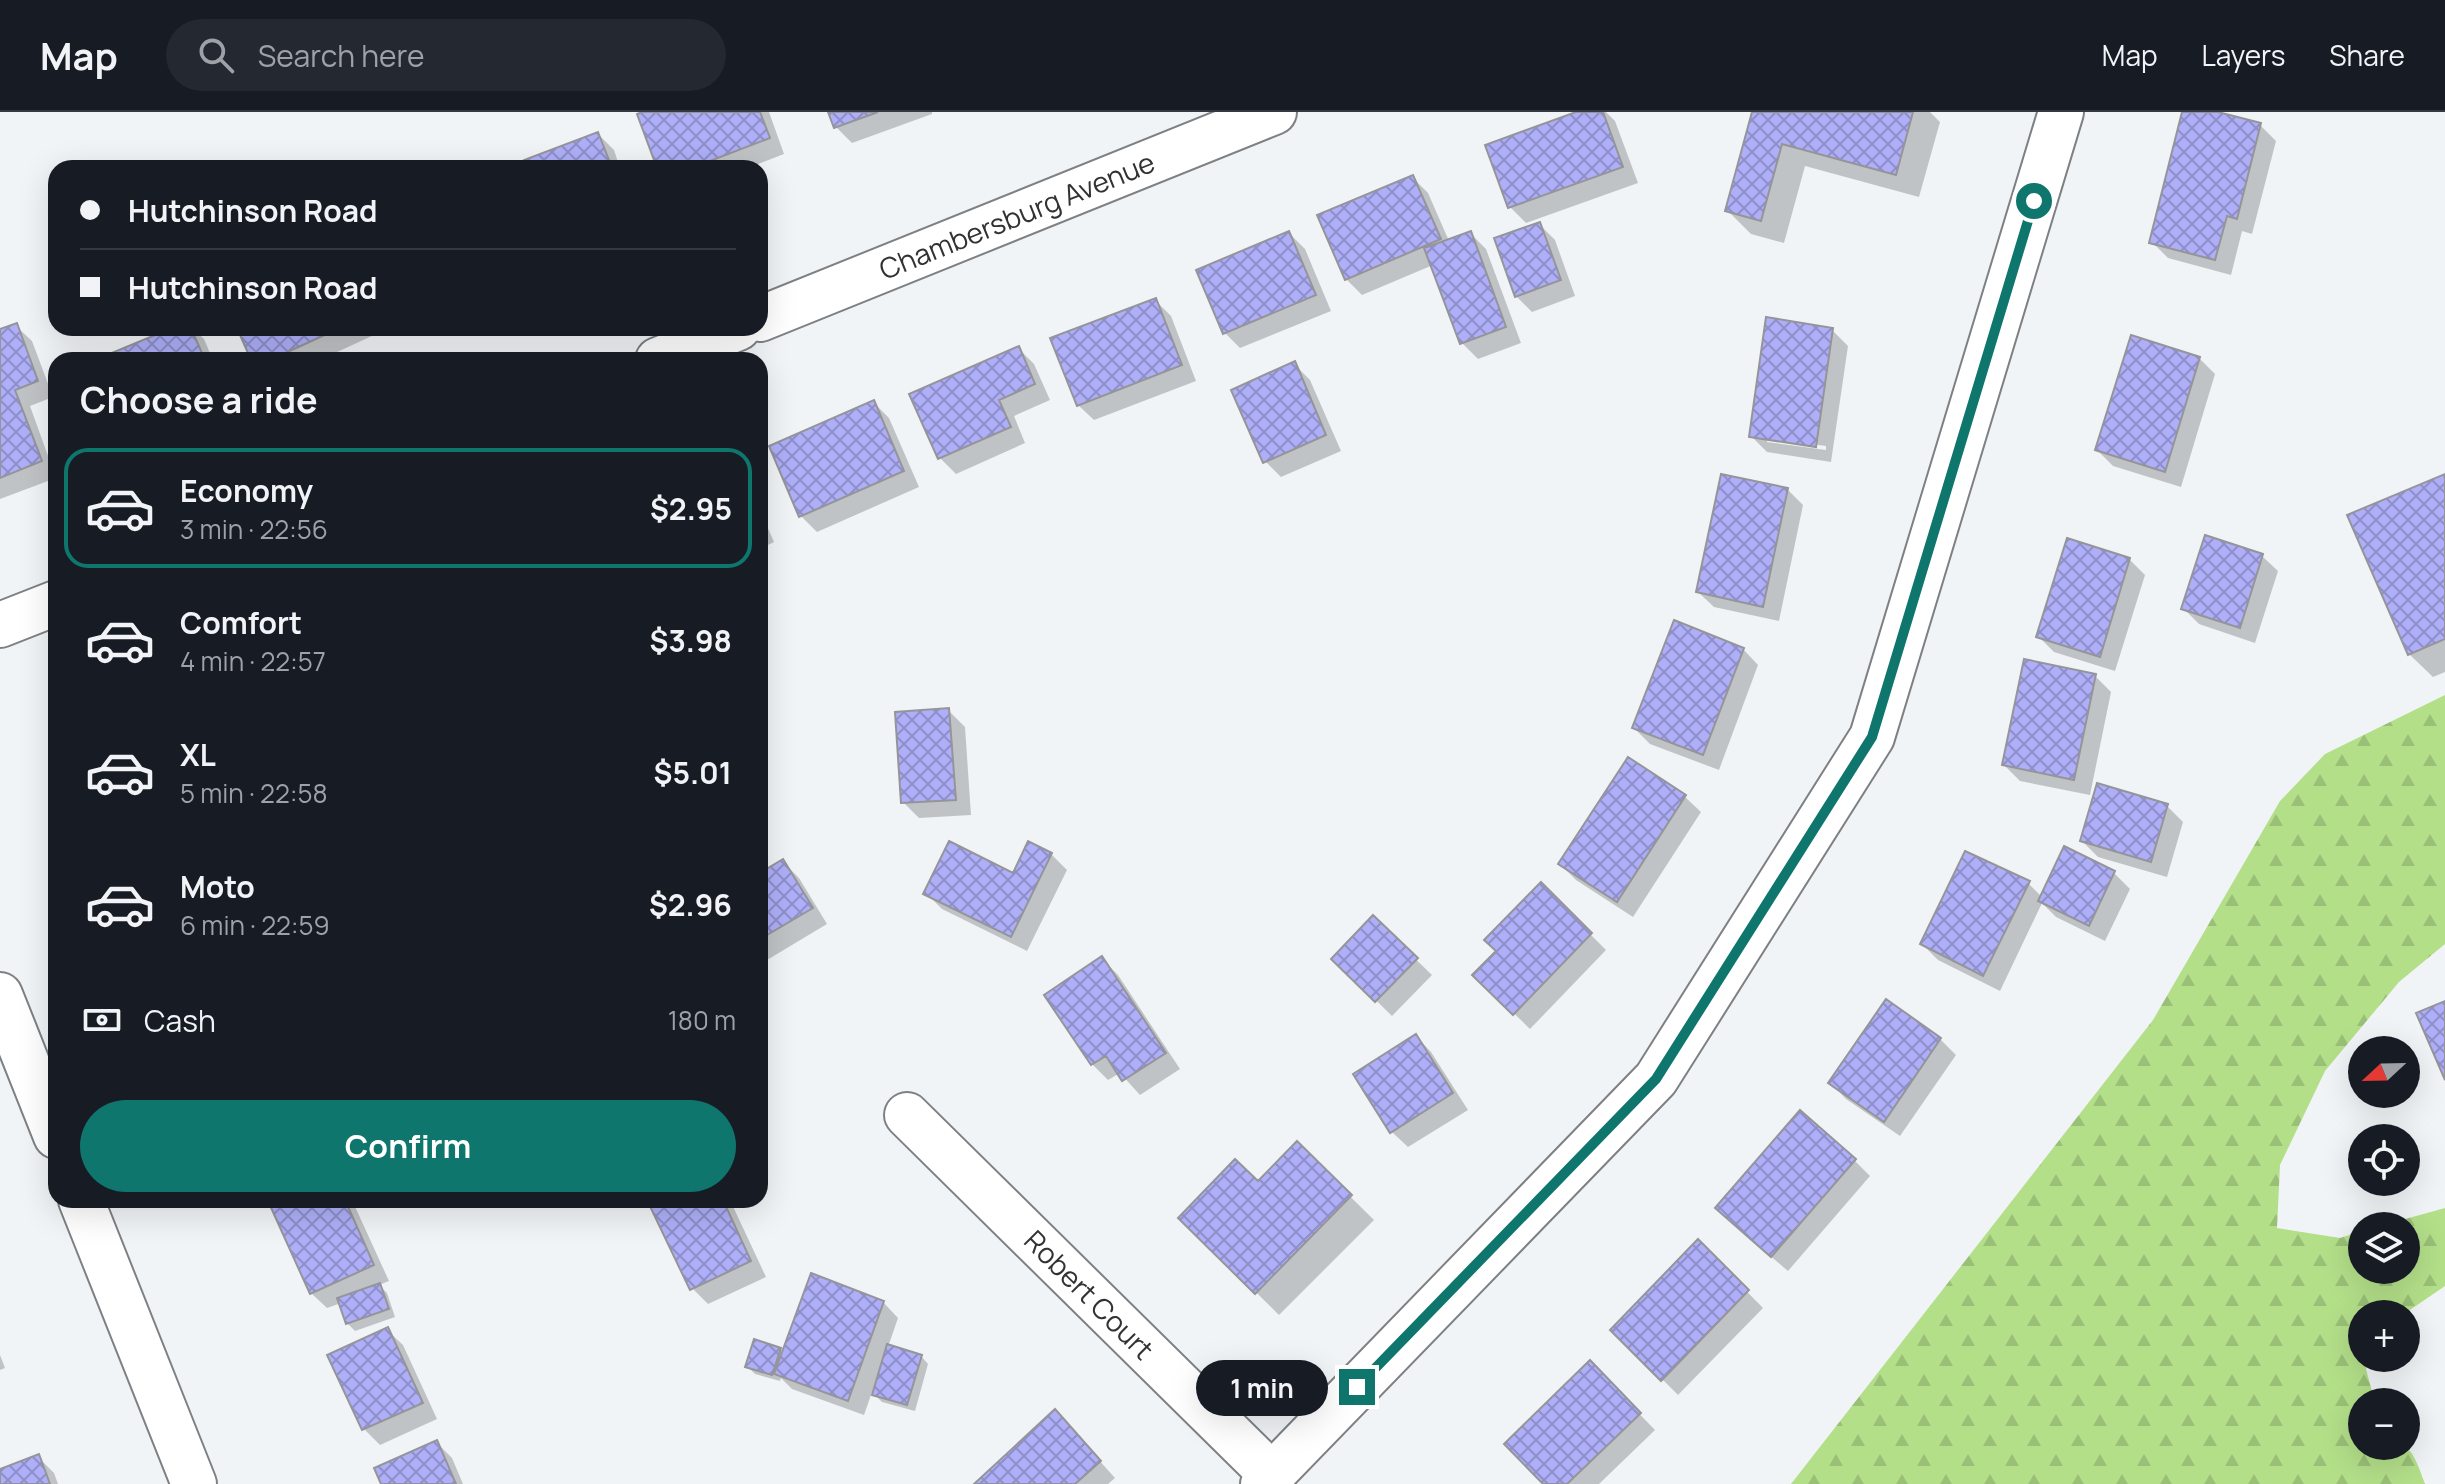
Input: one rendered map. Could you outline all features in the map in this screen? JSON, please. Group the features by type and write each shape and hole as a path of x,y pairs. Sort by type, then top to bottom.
{"street":[{"name":"Chambersburg Avenue","path":"768,316 1274,112"},
{"path":"1267,1479 1656,1079 1872,737 2061,112"},
{"path":"678,352 718,336"},
{"path":"0,625 48,606"},
{"path":"0,995 48,1116"},
{"name":"Robert Court","path":"907,1115 1267,1479"},
{"path":"84,1208 194,1484"}],"green space":[{"path":"2445,695 2445,944 2399,982 2354,1036 2348,1036 2348,1043 2325,1071 2280,1165 2277,1228 2340,1238 2348,1235 2348,1284 2420,1284 2420,1215 2445,1208 2445,1286 2420,1303 2420,1300 2348,1300 2348,1372 2367,1372 2371,1388 2348,1388 2348,1460 2416,1460 2425,1484 1791,1484 2153,1020 2280,801 2325,754"}],"building":[{"path":"760,112 770,138 712,160 654,160 637,114"},
{"path":"828,112 878,112 834,128"},
{"path":"1576,112 1603,112 1623,167 1508,208 1485,145"},
{"path":"1752,112 1913,112 1896,175 1782,144 1761,221 1725,211"},
{"path":"2182,112 2218,112 2261,123 2237,219 2227,216 2215,260 2149,243"},
{"path":"598,132 609,160 524,160"},
{"path":"1413,175 1441,239 1345,280 1317,215"},
{"path":"1540,222 1561,280 1515,297 1494,238"},
{"path":"1289,231 1316,295 1223,334 1196,270"},
{"path":"1471,231 1506,327 1460,344 1424,248"},
{"path":"1156,298 1182,365 1077,406 1050,338"},
{"path":"1766,317 1833,328 1816,447 1749,437"},
{"path":"17,323 38,381 15,390 42,461 0,478 0,329"},
{"path":"2131,335 2200,357 2165,472 2095,450"},
{"path":"153,336 194,336 202,352 114,352"},
{"path":"240,336 322,336 288,352 248,352"},
{"path":"1019,346 1035,384 999,400 1011,427 938,459 909,394"},
{"path":"1295,361 1326,435 1263,463 1231,390"},
{"path":"874,400 904,471 799,517 769,446"},
{"path":"1721,474 1788,488 1763,607 1696,592"},
{"path":"2445,474 2445,639 2408,655 2347,515"},
{"path":"2205,535 2263,554 2240,628 2181,609"},
{"path":"2067,538 2130,558 2100,657 2036,637"},
{"path":"1674,620 1744,648 1703,755 1632,728"},
{"path":"2024,659 2096,674 2074,780 2002,765"},
{"path":"949,708 956,800 901,803 895,712"},
{"path":"1628,757 1686,795 1617,902 1558,864"},
{"path":"2097,783 2168,804 2151,862 2080,841"},
{"path":"949,841 1013,873 1028,841 1052,853 1011,937 923,894"},
{"path":"2064,846 2115,871 2089,926 2038,901"},
{"path":"1965,851 2030,881 1983,976 1920,944"},
{"path":"783,859 813,908 768,934 768,868"},
{"path":"1541,882 1592,933 1513,1015 1472,975 1496,951 1484,940"},
{"path":"1373,915 1418,958 1375,1002 1331,959"},
{"path":"1102,956 1166,1053 1122,1081 1106,1056 1091,1065 1044,995"},
{"path":"1886,999 1941,1038 1884,1122 1828,1083"},
{"path":"2445,1001 2445,1080 2416,1013"},
{"path":"1416,1034 1453,1093 1390,1133 1353,1074"},
{"path":"1800,1110 1856,1159 1771,1257 1715,1208"},
{"path":"1297,1141 1352,1195 1255,1294 1178,1218 1235,1159 1258,1181"},
{"path":"271,1208 349,1208 374,1265 310,1294"},
{"path":"651,1208 727,1208 751,1261 690,1290"},
{"path":"1698,1239 1749,1290 1661,1381 1610,1330"},
{"path":"811,1273 884,1301 848,1401 774,1374"},
{"path":"380,1283 389,1309 346,1324 337,1298"},
{"path":"388,1327 423,1403 362,1430 327,1355"},
{"path":"754,1339 781,1348 772,1375 745,1367"},
{"path":"887,1344 922,1355 907,1405 872,1395"},
{"path":"1590,1360 1641,1413 1567,1484 1543,1484 1504,1444"},
{"path":"1055,1409 1101,1461 1075,1484 974,1484"},
{"path":"437,1440 456,1484 381,1484 374,1468"},
{"path":"39,1454 50,1484 0,1484 0,1469"}],"route":[{"path":"1357,1387 1656,1079 1872,737 2034,201"}]}
